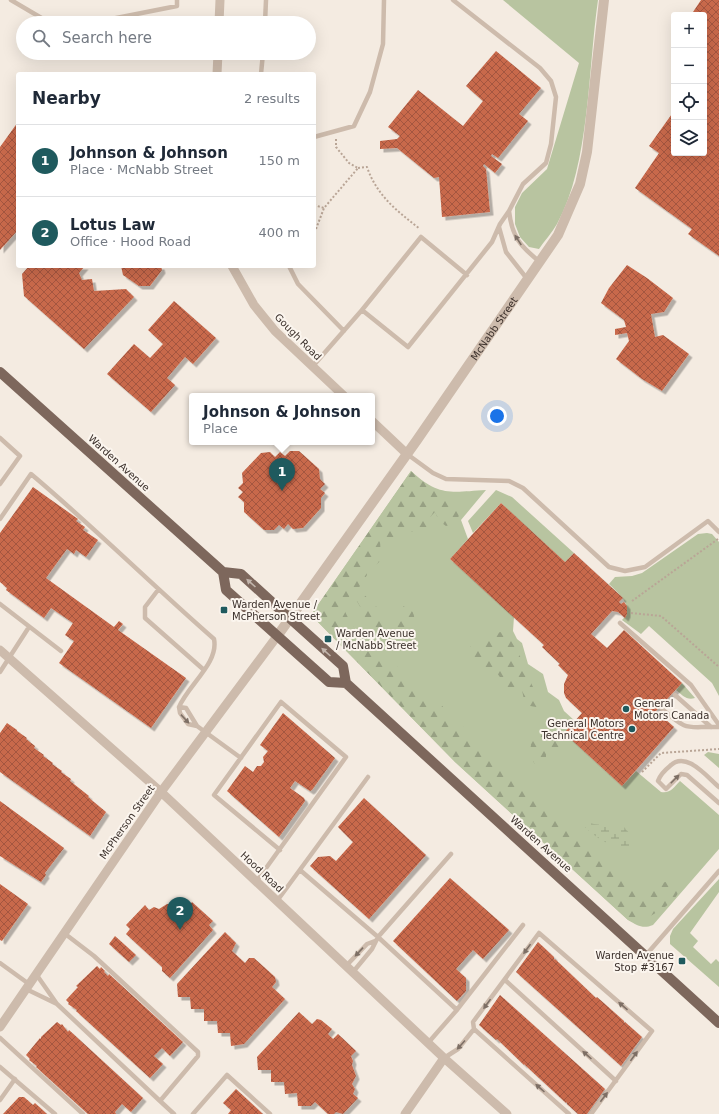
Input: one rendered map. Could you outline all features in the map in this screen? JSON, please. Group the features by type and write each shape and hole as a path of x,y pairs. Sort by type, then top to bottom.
{"main road":[{"name":"Warden Avenue","path":"0,372 223,572"},
{"path":"223,572 241,574 290,619 343,666 346,683 329,682 226,590 223,572"},
{"name":"Warden Avenue","path":"346,683 719,1023"}],"street":[{"path":"219,16 220,0"},
{"name":"McNabb Street","path":"278,635 407,454 558,235 580,184 587,152 604,0"},
{"path":"217,72 218,60"},
{"name":"Gough Road","path":"233,268 254,306 275,331 341,393"},
{"path":"375,425 407,454"},
{"name":"McPherson Street","path":"0,1027 161,792 278,635"},
{"name":"Hood Road","path":"0,650 161,792 444,1058 507,1114"},
{"path":"405,1114 444,1058"}],"lane":[{"path":"11,0 38,16"},
{"path":"126,16 176,6 177,0"},
{"path":"265,16 266,0"},
{"path":"316,136 354,126 370,92 383,44 384,0"},
{"path":"362,310 408,347 492,242 499,226 509,211 523,184 546,163 551,144 556,97 551,81 540,68 453,0"},
{"path":"261,72 262,60"},
{"path":"509,211 511,229 524,249 540,262"},
{"path":"499,226 506,252 528,280"},
{"path":"312,367 362,310 421,237 467,275"},
{"path":"290,268 298,284 344,331"},
{"path":"0,438 20,456 0,484"},
{"path":"407,454 433,473 446,479 509,481 522,488 609,567 625,571 645,567 708,521 719,532"},
{"path":"0,519 31,474 84,519 158,590 214,639 216,647 213,658 184,696 179,707 180,713 188,724 197,726"},
{"path":"158,590 145,607 145,618 204,670"},
{"path":"0,604 61,652"},
{"path":"620,623 691,685 719,726 688,728 682,726 662,709"},
{"path":"0,672 29,627"},
{"path":"675,695 711,727"},
{"path":"256,882 280,850 346,757 281,702 214,795 280,850"},
{"path":"179,707 186,708 197,726 240,758"},
{"path":"719,787 691,763 680,760 670,765 658,781 666,788 681,774 687,775 719,803"},
{"path":"277,901 368,777"},
{"path":"349,969 372,949 377,939 451,854"},
{"path":"300,870 457,1010"},
{"path":"646,955 719,871"},
{"path":"428,1043 457,1010 523,925"},
{"path":"64,933 94,956 198,1052 198,1056 160,1101"},
{"path":"569,1114 474,1029 473,1022 539,933 652,1032 592,1114"},
{"path":"349,969 367,944 377,939"},
{"path":"0,963 28,986 57,1004 174,1114"},
{"path":"36,974 57,1004"},
{"path":"504,980 616,1081"},
{"path":"444,1058 458,1049 474,1029"},
{"path":"0,1038 83,1114"},
{"path":"0,1067 54,1114"},
{"path":"193,1114 226,1075 270,1114"},
{"path":"0,1100 15,1079"}],"path":[{"path":"337,131 336,147 349,163 358,168 367,168 377,189 388,204 420,229"},
{"path":"316,229 324,208 358,168"},
{"path":"316,206 324,208"},
{"path":"632,601 719,538"},
{"path":"631,613 661,616 719,667"}],"green space":[{"path":"503,0 598,0 586,115 576,174 568,200 557,224 539,249 529,247 520,237 515,224 515,207 522,193 547,169 579,63"},
{"path":"411,471 438,489 454,492 486,490 461,520 468,539 450,559 514,617 513,631 517,639 522,643 528,664 543,674 548,692 559,700 564,711 575,721 564,733 622,786 636,771 661,792 669,791 680,781 719,815 719,849 653,925 646,927 640,926 628,920 455,762 314,618 313,612"},
{"path":"411,471 428,485 447,494 457,502 459,514 456,523 446,526 439,521 435,512 431,516 432,527 426,533 404,531 397,539 382,536 380,540 381,560 374,567 365,570 367,575 358,589 376,606 383,623 393,626 401,621 401,608 406,605 412,611 414,617 413,623 404,634 389,639 382,638 371,630 359,605 350,595 344,609 360,642 368,652 373,650 383,654 398,667 413,691 440,703 453,720 462,724 467,734 475,738 479,745 511,774 518,777 521,786 576,832 586,845 592,847 599,857 617,868 634,890 638,892 650,885 676,880 681,885 679,892 670,903 658,912 638,923 628,920 455,762 314,618 313,612"},
{"path":"496,490 512,497 574,553 565,562 501,503 473,533 468,521"},
{"path":"698,534 712,534 719,542 719,696 712,683 649,626 641,634 622,620 626,615 626,605 621,596 609,584 615,577 632,576 642,573"},
{"path":"500,632 507,634 515,646 533,687 544,704 536,707 525,705 522,690 507,687 497,673 492,674 484,672 476,659 470,654 470,646 480,640"},
{"path":"682,683 695,698 687,698 676,690"},
{"path":"537,728 543,731 555,728 562,740 561,748 553,749 546,746 546,757 542,764 535,764 529,756 531,745 527,735 530,729"},
{"path":"708,752 719,754 719,768 704,755"},
{"path":"584,821 594,824 624,827 631,835 629,847 627,849 620,848 601,840 580,822"},
{"path":"719,879 719,892 690,933 698,941 693,947 711,964 716,959 719,962 719,987 670,944 670,936 673,929"}],"building":[{"path":"701,0 719,0 719,256 688,234 692,229 635,188 659,153 649,146 671,115 671,156 707,156 707,12 693,12"},
{"path":"496,51 541,88 519,114 528,121 498,158 492,154 491,156 502,164 495,173 484,164 483,166 486,169 490,212 442,217 439,177 434,178 397,148 380,149 380,141 397,139 400,136 388,127 418,90 463,126 483,101 466,86"},
{"path":"16,125 16,232 0,250 0,147"},
{"path":"627,265 673,298 664,312 651,314 655,337 663,335 689,354 662,391 642,379 616,359 629,341 627,333 615,335 615,329 626,327 624,320 601,303 609,288"},
{"path":"27,268 83,268 79,273 82,280 92,279 94,291 126,289 134,297 84,349 24,296 22,274"},
{"path":"121,268 162,268 162,270 150,286 139,286 123,275"},
{"path":"174,301 216,338 193,364 185,357 167,378 175,385 151,412 107,374 134,344 150,358 163,344 148,330"},
{"path":"290,451 299,451 319,469 320,479 325,484 320,489 325,493 321,498 321,508 303,528 293,529 288,524 284,529 279,525 274,530 264,530 244,512 244,502 238,497 243,492 238,488 243,483 242,473 261,453 270,452 275,457 280,452 285,456"},
{"path":"33,487 78,519 76,521 85,527 83,530 98,540 86,557 76,550 74,554 67,549 46,578 114,627 119,621 123,624 118,630 186,678 151,728 59,663 74,641 65,635 73,623 51,608 44,618 6,590 7,588 0,582 0,533"},
{"path":"501,503 565,562 574,553 623,598 619,602 621,604 624,602 627,606 627,614 625,618 618,612 612,611 591,634 607,648 624,630 682,683 656,711 674,727 622,786 564,733 582,713 566,698 564,693 564,684 568,675 558,665 560,664 542,647 544,645 450,559"},
{"path":"283,713 335,758 312,790 310,791 295,781 290,788 304,798 305,801 279,837 227,791 245,766 253,772 257,766 261,766 264,762 263,757 268,751 260,745"},
{"path":"7,723 27,738 26,739 35,746 34,748 71,779 70,781 106,812 90,836 0,772 0,733"},
{"path":"364,798 426,855 369,919 310,866 318,857 330,856 336,861 353,842 338,827"},
{"path":"0,801 64,848 45,873 46,875 41,882 0,856"},
{"path":"450,878 509,930 483,959 473,950 456,969 466,978 466,991 457,1001 393,941"},
{"path":"0,884 28,904 2,941 0,940"},
{"path":"192,902 213,921 209,925 213,930 170,978 162,971 162,967 126,934 130,929 126,925 145,905 149,910 154,907 159,909 167,904 178,908 182,906 188,907"},
{"path":"225,932 236,943 232,951 245,963 249,958 254,958 275,977 276,982 272,987 285,999 244,1044 231,1046 230,1033 218,1033 217,1021 204,1021 204,1009 191,1009 190,997 178,997 177,984"},
{"path":"115,936 136,955 129,962 109,944"},
{"path":"538,942 554,957 554,960 555,959 596,998 597,997 624,1021 624,1023 625,1022 642,1037 621,1066 516,972"},
{"path":"97,966 100,969 101,967 108,976 109,974 183,1042 170,1056 162,1048 154,1056 163,1064 150,1078 76,1011 77,1010 68,1004 69,1003 66,1000 78,987 76,986"},
{"path":"500,995 605,1089 587,1114 578,1114 525,1064 524,1065 497,1039 496,1040 479,1025"},
{"path":"299,1012 312,1024 317,1019 321,1020 332,1029 328,1034 333,1039 338,1034 356,1051 351,1056 353,1061 352,1065 356,1076 352,1084 355,1089 353,1094 358,1098 343,1114 336,1112 334,1114 328,1114 315,1102 311,1106 298,1106 297,1093 285,1094 284,1082 271,1082 271,1070 258,1070 257,1057"},
{"path":"57,1022 61,1025 62,1024 68,1032 69,1030 143,1098 131,1112 122,1104 115,1112 116,1114 88,1114 29,1060 30,1059 26,1055 40,1038 41,1039 41,1037"},
{"path":"236,1089 263,1114 228,1114 231,1110 223,1103"},
{"path":"19,1097 24,1097 33,1105 35,1103 47,1114 3,1114"}],"place":[{"name":"Johnson & Johnson","path":"282,491"},
{"name":"Warden Avenue / McPherson Street","path":"224,610"},
{"name":"Warden Avenue / McNabb Street","path":"328,639"},
{"name":"General Motors Canada","path":"626,709"},
{"name":"General Motors Technical Centre","path":"632,729"},
{"name":"Lotus Law","path":"180,930"},
{"name":"Warden Avenue Stop #3167","path":"682,961"}]}
